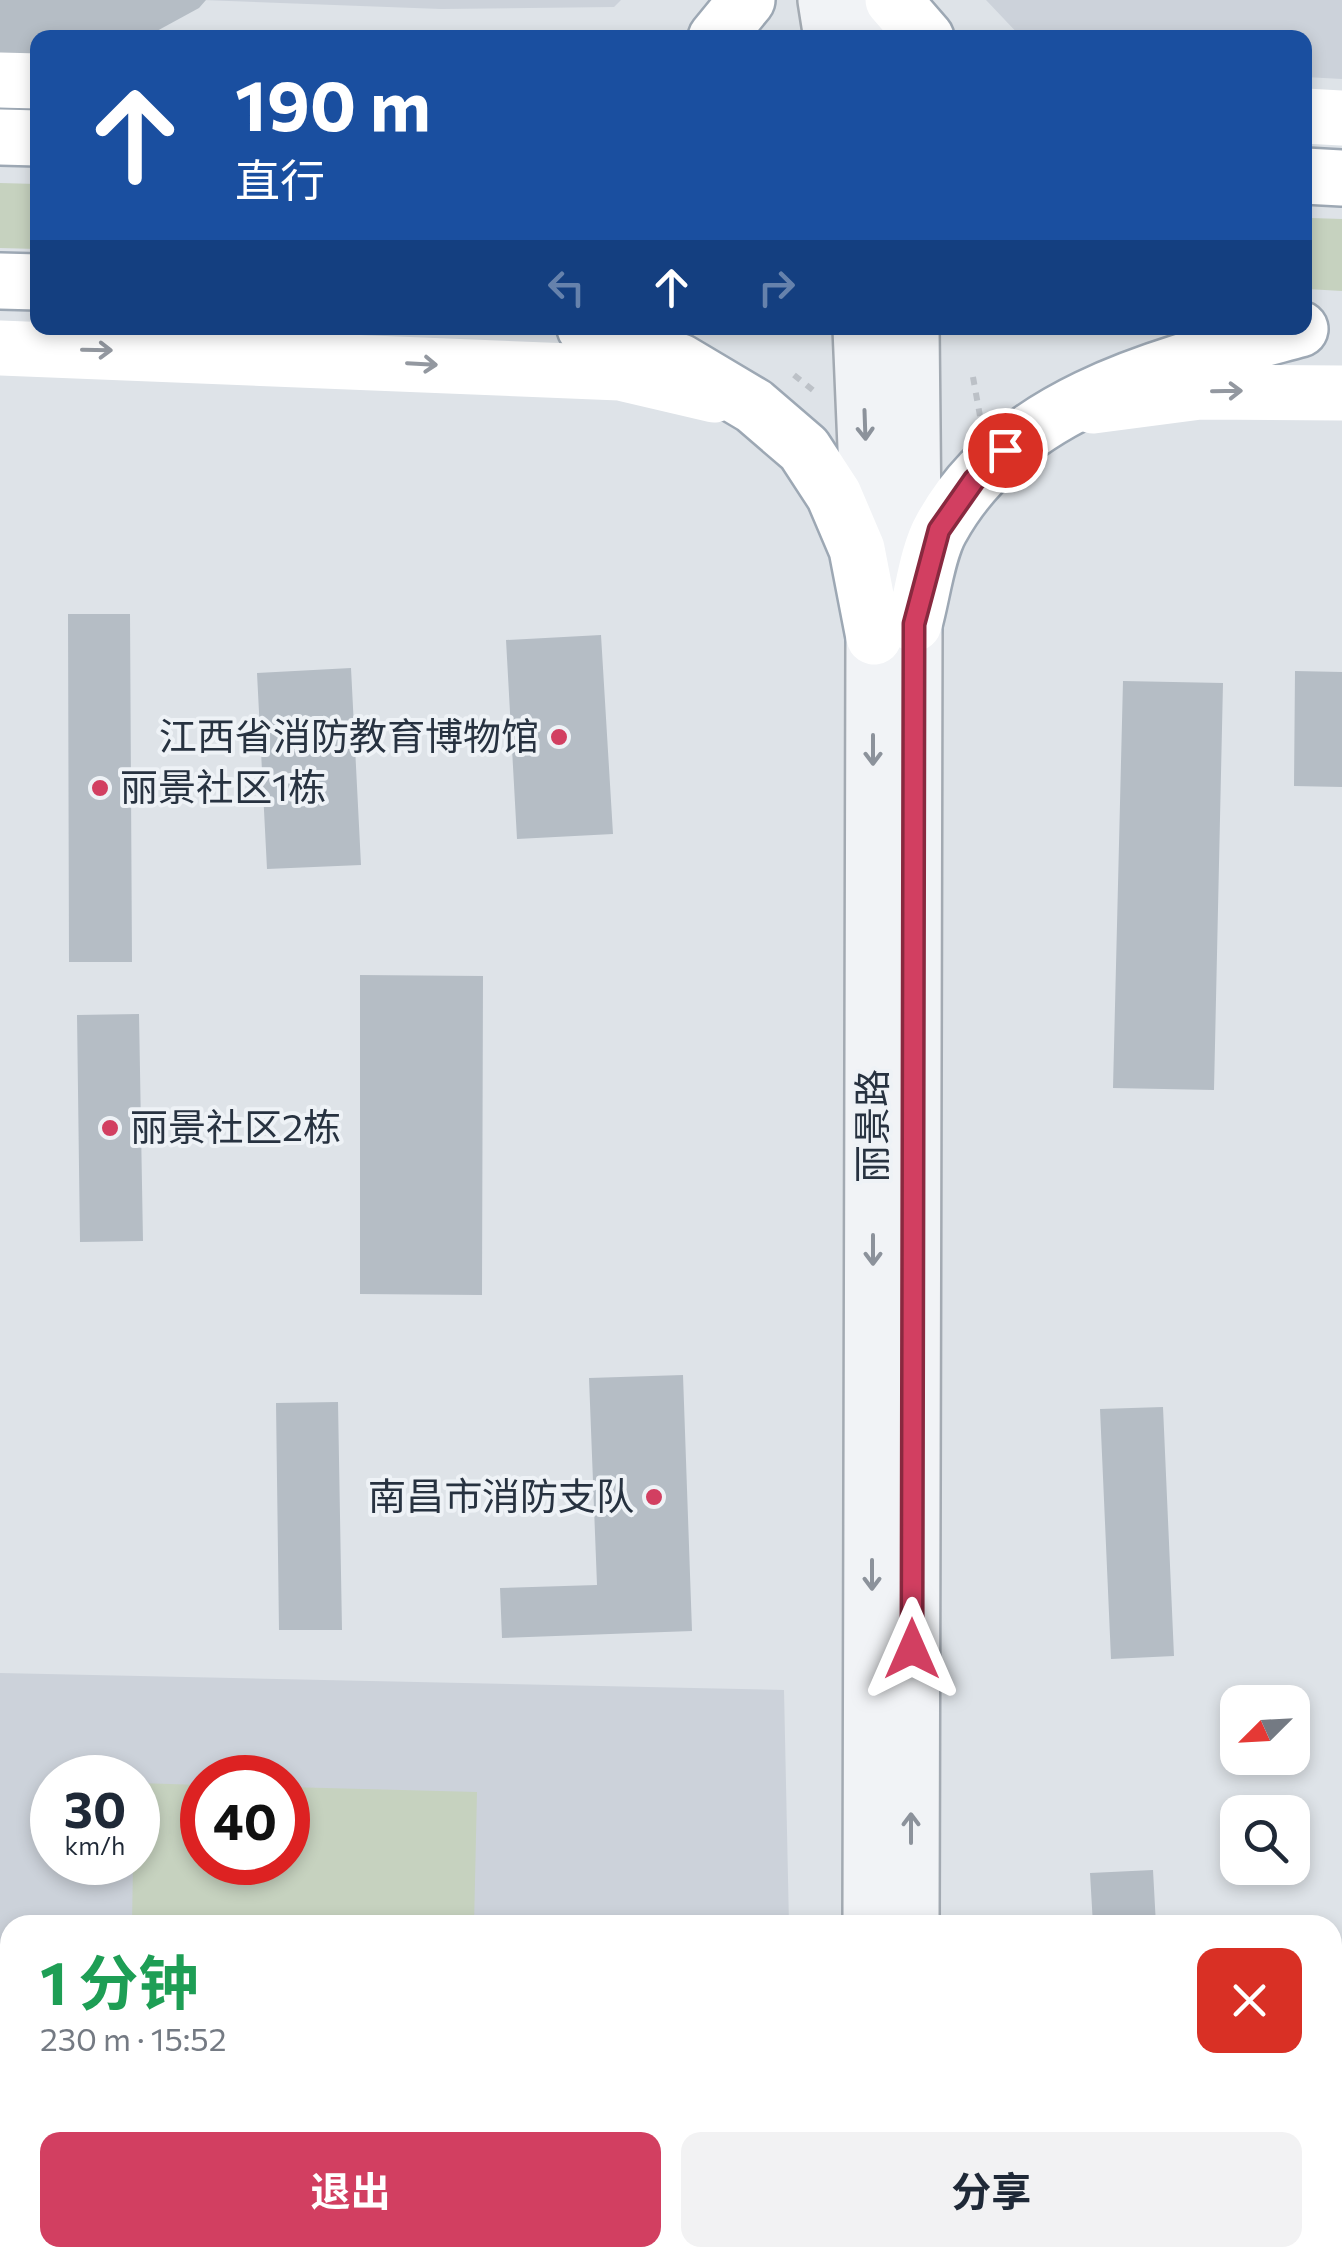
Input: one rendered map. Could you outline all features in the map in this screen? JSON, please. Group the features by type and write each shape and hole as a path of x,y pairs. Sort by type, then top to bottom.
{"main road":[{"path":"722,30 746,0"},
{"path":"894,0 919,30"},
{"path":"0,80 30,81"},
{"path":"1312,116 1342,118"},
{"path":"0,137 30,138"},
{"path":"1312,176 1342,178"},
{"path":"0,281 30,282"},
{"path":"605,335 771,388 834,495 894,630"},
{"path":"894,630 939,530 974,480 1012,442 1060,410 1185,362 1286,335"},
{"path":"0,348 620,373 690,388 771,388"},
{"path":"1060,410 1200,392 1342,393"}],"street":[{"path":"826,0 831,30"},
{"path":"875,0 881,30"},
{"name":"丽景路","path":"862,335 894,630 911,1915"},
{"name":"丽景路","path":"871,1915 894,630 911,335"}],"path":[{"path":"973,377 982,427"},
{"path":"771,388 828,402"}],"shaded area":[{"path":"202,0 621,0 614,7 441,9"},
{"path":"986,0 1342,0 1342,79 1312,77 1312,30 1014,30"},
{"path":"0,1673 784,1690 789,1915 0,1915"}],"green space":[{"path":"0,183 30,184 30,249 0,248"},
{"path":"1312,218 1342,219 1342,291 1312,289"},
{"path":"160,1784 180,1784 180,1885 310,1885 310,1788 477,1792 474,1915 132,1915 133,1885 160,1885"}],"building":[{"path":"0,0 206,0 199,8 159,30 30,30 30,65 0,67"},
{"name":"丽景社区1栋","path":"68,614 130,614 132,962 69,962"},
{"name":"江西省消防教育博物馆","path":"601,635 613,834 517,839 506,640"},
{"path":"351,668 361,865 267,869 257,673"},
{"path":"1295,671 1342,672 1342,787 1294,786"},
{"path":"1123,681 1223,683 1214,1090 1113,1088"},
{"path":"360,975 483,976 482,1295 360,1294"},
{"name":"丽景社区2栋","path":"139,1014 143,1241 80,1242 77,1015"},
{"path":"683,1375 692,1631 502,1638 500,1588 597,1585 589,1378"},
{"path":"338,1402 342,1630 279,1630 276,1403"},
{"path":"1163,1407 1174,1656 1111,1659 1100,1409"},
{"path":"1153,1870 1155,1915 1092,1915 1090,1873"}],"place":[{"name":"江西省消防教育博物馆","path":"559,737"},
{"name":"丽景社区1栋","path":"100,788"},
{"name":"丽景社区2栋","path":"110,1128"},
{"name":"南昌市消防支队","path":"654,1497"}],"route":[{"path":"912,1649 914,624 939,530 974,480 1005,450"}]}
